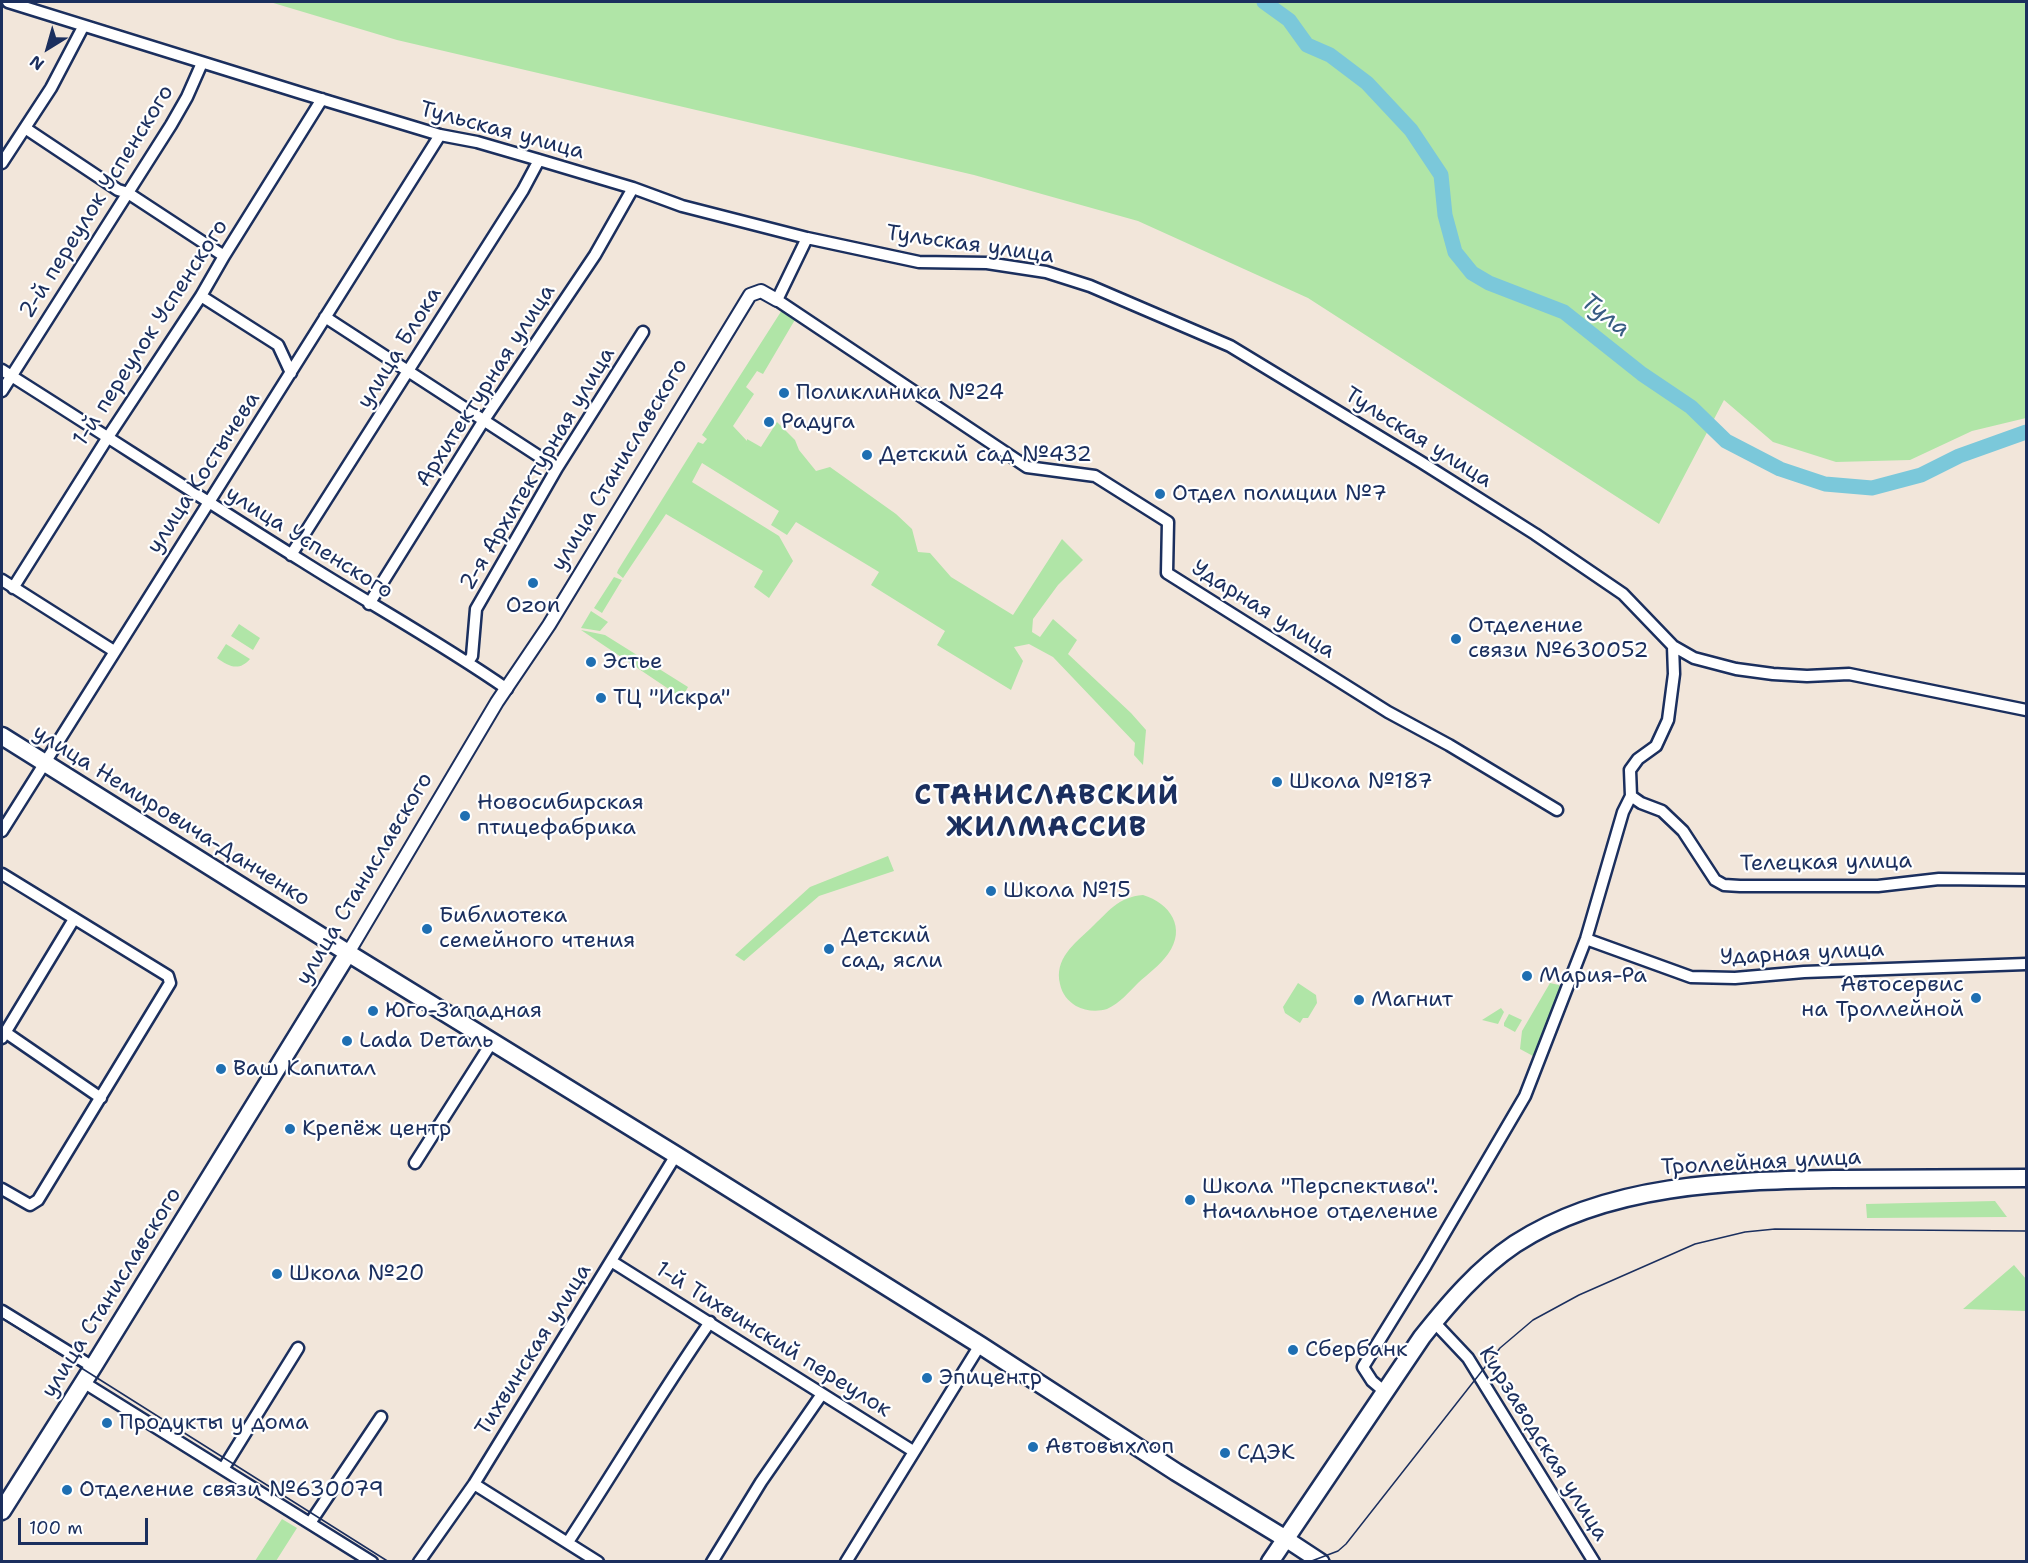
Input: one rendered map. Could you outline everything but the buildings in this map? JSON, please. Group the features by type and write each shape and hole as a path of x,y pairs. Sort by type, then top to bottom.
{"main road":[{"name":"улица Немировича-Данченко","path":"2,736 980,1345 1176,1472 1286,1539"},
{"name":"улица Станиславского","path":"2,1511 348,953"},
{"name":"Троллейная улица","path":"1270,1562 1434,1322 1461,1290 1516,1244 1564,1220 1595,1208 1654,1191 1696,1185 1809,1180 2026,1178"},
{"path":"1286,1539 1321,1562"}],"street":[{"name":"Тульская улица","path":"8,2 83,27 440,135 477,142 633,188 682,206 807,238 920,262 987,263 1046,272 1090,286 1230,346 1535,534 1623,594 1673,646 1694,658 1736,669 1807,676 1849,674 2026,710"},
{"path":"2,163 51,88 83,27"},
{"name":"2-й переулок Успенского","path":"2,391 6,373 128,193 187,98 202,63"},
{"name":"1-й переулок Успенского","path":"13,588 108,436 201,296 224,255 322,99"},
{"path":"25,128 118,190 128,193 224,255"},
{"name":"улица Костычева","path":"2,831 440,135"},
{"name":"улица Блока","path":"291,555 523,190 539,160"},
{"name":"Архитектурная улица","path":"369,604 484,420 595,255 633,188"},
{"path":"777,300 807,238"},
{"name":"улица Станиславского","path":"348,953 432,810 555,615 750,295 761,291 777,300"},
{"path":"201,296 278,345 291,373"},
{"name":"Ударная улица","path":"777,300 1027,467 1095,476 1168,522 1167,573 1388,712 1449,745 1557,810"},
{"path":"325,317 557,468"},
{"name":"2-я Архитектурная улица","path":"468,662 472,656 476,609 557,468 643,332"},
{"name":"улица Успенского","path":"6,373 108,436 208,503 369,604 468,662 507,689"},
{"path":"2,580 114,651"},
{"path":"1384,1392 1363,1368 1525,1096 1586,939 1623,812 1630,796 1630,771 1638,759 1656,746 1664,733 1674,674 1673,646"},
{"name":"Телецкая улица","path":"1630,796 1662,811 1683,831 1715,880 1724,885 1878,886 1939,879 2026,880"},
{"path":"2,874 168,976 170,983 38,1200 30,1205 2,1189"},
{"path":"74,919 3,1035 101,1098"},
{"name":"Ударная улица","path":"1586,939 1691,977 1735,978 1804,972 2026,964"},
{"path":"415,1163 492,1042"},
{"name":"Тихвинская улица","path":"419,1562 474,1484 676,1155"},
{"name":"1-й Тихвинский переулок","path":"611,1261 913,1452"},
{"path":"2,1311 93,1367"},
{"path":"568,1542 628,1451 663,1389 710,1322"},
{"name":"Кирзаводская улица","path":"1434,1322 1468,1358 1594,1562"},
{"path":"847,1561 980,1345"},
{"path":"224,1469 297,1348"},
{"path":"83,1382 372,1562"},
{"path":"712,1562 761,1482 822,1394"},
{"path":"310,1523 381,1417"},
{"path":"474,1484 598,1562"}],"green space":[{"path":"270,2 2026,2 2026,418 1972,431 1910,460 1836,462 1773,442 1724,400 1659,524 1308,298 1138,221 974,175 397,40"},
{"path":"782,310 796,318 763,374 757,371 746,387 754,394 733,426 747,441 747,439 761,447 777,422 795,440 799,450 816,471 830,467 896,514 912,529 918,552 930,553 951,577 1013,615 1062,539 1083,560 1058,585 1033,619 1032,632 1040,637 1053,619 1077,640 1068,654 1146,730 1143,765 1134,755 1135,743 1053,657 1029,644 1014,647 1023,661 1011,690 937,645 945,631 871,585 879,572 796,522 787,535 771,525 779,511 702,463 692,482 779,536 793,561 769,598 754,587 763,571 666,514 623,578 617,573 698,442 703,444 707,439 702,435"},
{"path":"614,577 622,580 602,613 594,608"},
{"path":"591,611 608,622 600,631 581,628"},
{"path":"239,624 260,638 253,650 231,636"},
{"path":"581,630 605,635 688,687 682,698"},
{"path":"226,644 250,659 238,667 221,661 217,658"},
{"path":"888,856 894,871 819,896 744,961 735,955 810,887"},
{"path":"1143,895 1161,904 1173,918 1176,935 1168,954 1158,966 1112,1007 1095,1011 1076,1006 1070,1002 1061,988 1060,967 1067,953 1114,906 1134,896"},
{"path":"1298,983 1316,995 1317,1003 1308,1018 1303,1018 1300,1023 1285,1013 1283,1007"},
{"path":"1550,983 1559,985 1561,989 1533,1056 1520,1049 1522,1031"},
{"path":"1501,1008 1504,1012 1498,1024 1482,1020"},
{"path":"1509,1014 1522,1020 1515,1032 1504,1026"},
{"path":"1995,1201 2007,1217 1867,1218 1866,1204"},
{"path":"2014,1265 2026,1279 2026,1311 1963,1309"},
{"path":"282,1519 297,1528 276,1561 255,1561"}],"waterway":[{"name":"Тула","path":"1264,2 1289,20 1307,45 1330,55 1367,83 1411,130 1441,175 1445,215 1455,252 1472,273 1489,283 1564,312 1642,374 1691,407 1726,441 1780,469 1825,484 1872,488 1921,475 1959,456 2026,432"}],"tram line":[{"path":"1309,1562 1338,1551 1346,1544 1500,1348 1533,1320 1579,1295 1695,1244 1745,1232 1775,1229 2026,1231"},
{"path":"2,1318 389,1562"}],"place":[{"name":"Поликлиника №24","path":"784,393"},
{"name":"Радуга","path":"769,422"},
{"name":"Детский сад №432","path":"867,455"},
{"name":"Отдел полиции №7","path":"1160,494"},
{"name":"Ozon","path":"533,583"},
{"name":"Отделение связи №630052","path":"1456,639"},
{"name":"Эстье","path":"591,662"},
{"name":"ТЦ \"Искра\"","path":"601,698"},
{"name":"Школа №187","path":"1277,782"},
{"name":"Новосибирская птицефабрика","path":"465,816"},
{"name":"Школа №15","path":"991,891"},
{"name":"Библиотека семейного чтения","path":"427,929"},
{"name":"Детский сад, ясли","path":"829,949"},
{"name":"Мария-Ра","path":"1527,976"},
{"name":"Автосервис на Троллейной","path":"1976,998"},
{"name":"Магнит","path":"1359,1000"},
{"name":"Юго-Западная","path":"373,1011"},
{"name":"Lada Dеталь","path":"347,1041"},
{"name":"Ваш Капитал","path":"221,1069"},
{"name":"Крепёж центр","path":"290,1129"},
{"name":"Школа \"Перспектива\". Начальное отделение","path":"1190,1200"},
{"name":"Школа №20","path":"277,1274"},
{"name":"Сбербанк","path":"1293,1350"},
{"name":"Эпицентр","path":"927,1378"},
{"name":"Продукты у дома","path":"107,1423"},
{"name":"Автовыхлоп","path":"1033,1447"},
{"name":"СДЭК","path":"1225,1453"},
{"name":"Отделение связи №630079","path":"67,1490"}],"district":[{"name":"СТАНИСЛАВСКИЙ ЖИЛМАССИВ","path":"1047,813"}]}
